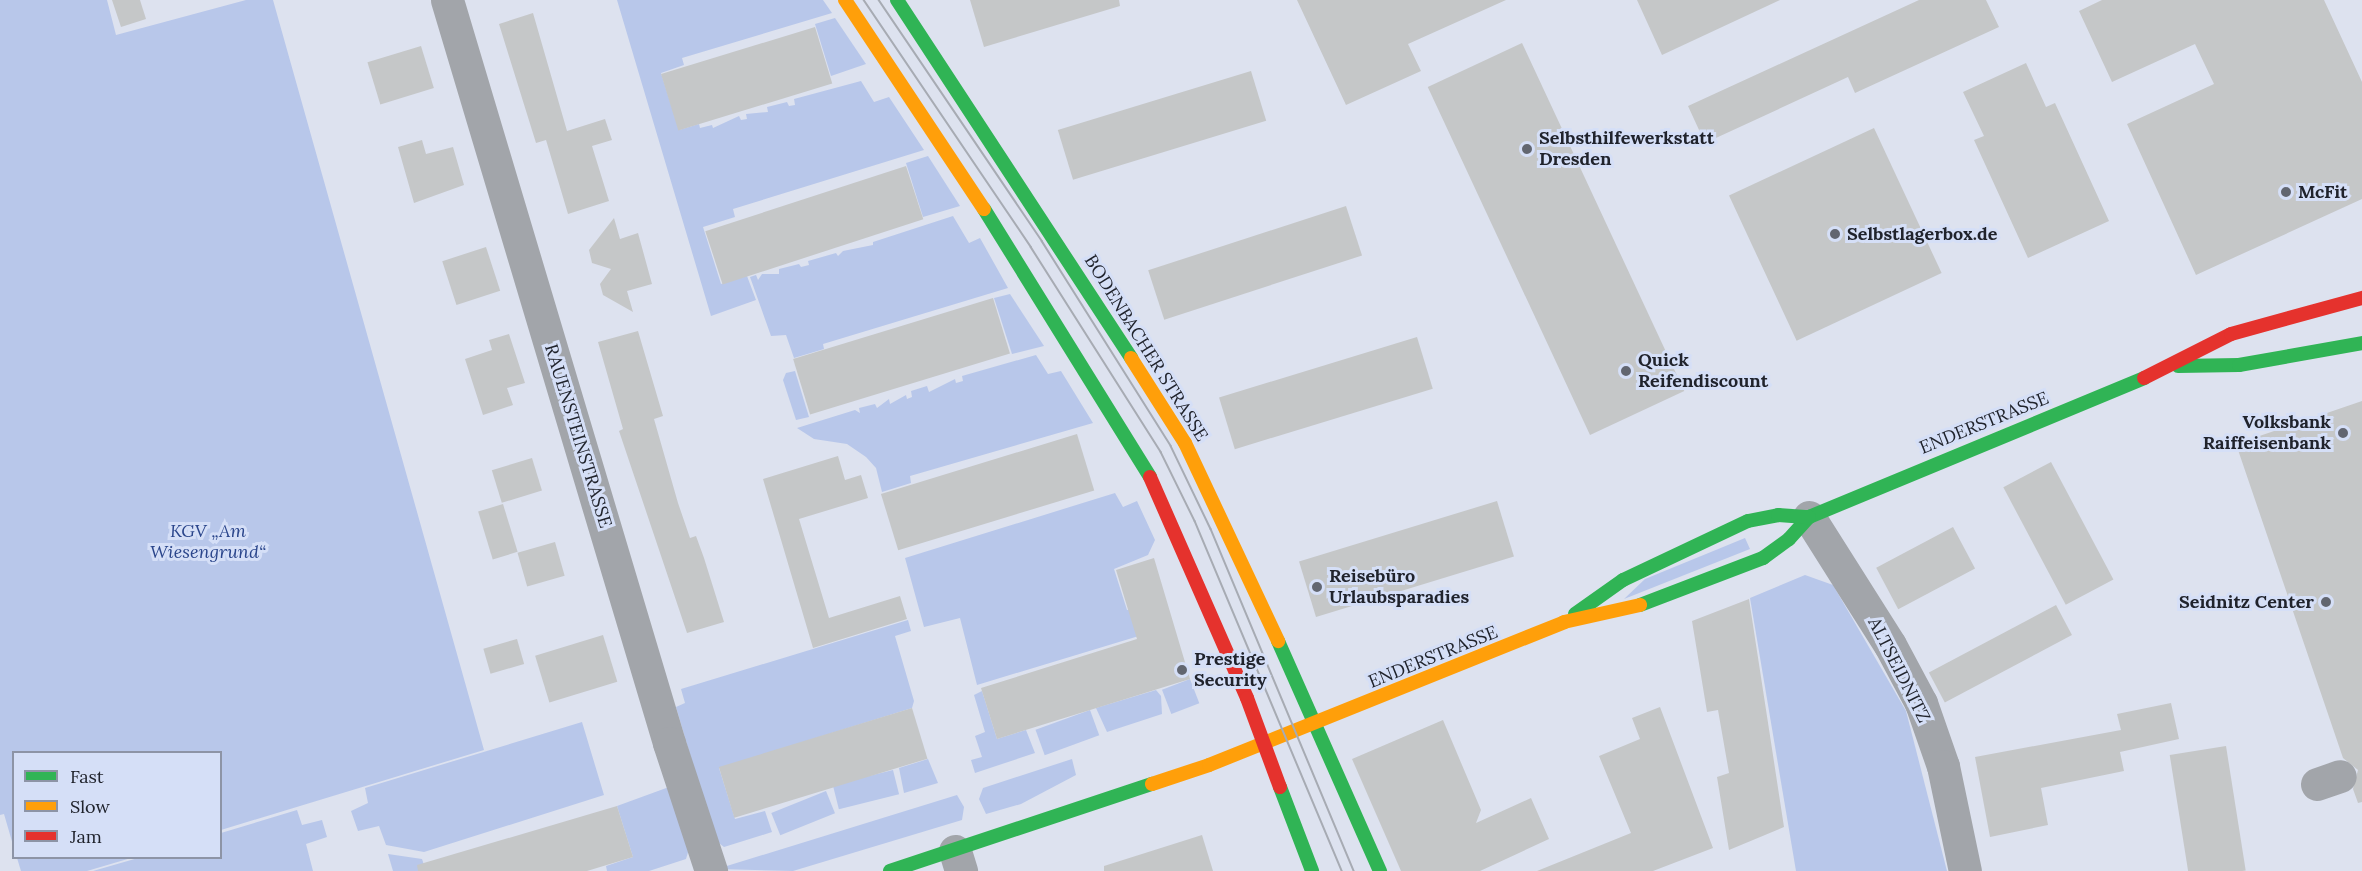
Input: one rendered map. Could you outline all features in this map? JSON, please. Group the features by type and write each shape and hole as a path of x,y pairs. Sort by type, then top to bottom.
{"main road":[{"path":"845,0 1010,248 1149,474 1201,585 1312,871"},
{"name":"BODENBACHER STRASSE","path":"897,0 1165,408 1234,542 1380,871"},
{"name":"ENDERSTRASSE","path":"890,871 958,861 1264,745 1564,622 1635,607 1763,558 1789,539 1809,517 2174,366 2231,333 2362,298"},
{"name":"ENDERSTRASSE","path":"2174,366 2239,365 2362,343"},
{"name":"ENDERSTRASSE","path":"1564,622 1623,580 1748,521 1778,515 1809,517"}],"street":[{"name":"RAUENSTEINSTRASSE","path":"447,0 669,743 711,871"},
{"name":"ALTSEIDNITZ","path":"1809,517 1890,645 1921,703 1943,766 1965,871"}],"green space":[{"name":"KGV „Am Wiesengrund“","path":"0,0 107,0 116,35 246,0 273,0 484,750 222,830 222,751 12,751 12,842 4,814 0,815"},
{"path":"617,0 823,0 832,13 682,58 684,65 661,73 679,130 699,124 700,128 712,125 713,128 739,116 741,120 747,119 746,114 768,112 767,107 787,102 789,106 795,105 794,99 861,81 874,102 889,97 924,150 733,209 735,217 703,227 721,284 747,276 756,300 711,316"},
{"path":"835,18 866,64 831,76 815,24"},
{"path":"928,156 960,206 923,217 906,163"},
{"path":"953,216 969,243 980,238 1008,288 823,344 824,349 794,358 786,335 771,336 750,277 756,275 758,280 762,274 779,274 779,269 799,264 801,267 809,265 808,261 836,253 838,256 843,251 873,245 873,242"},
{"path":"1010,294 1044,346 1012,354 994,298"},
{"path":"1036,355 1048,374 1061,371 1093,423 910,476 911,483 882,492 876,468 866,457 847,444 814,439 797,428 855,410 860,413 859,408 875,404 877,408 889,399 890,404 906,395 907,399 912,397 911,391 927,386 929,392 955,379 956,383 963,381 962,376"},
{"path":"795,371 809,417 796,420 783,380 786,373"},
{"path":"1115,493 1123,507 1137,501 1155,540 1148,555 1114,569 1127,610 1145,605 1152,632 977,685 960,618 924,627 905,558"},
{"path":"1745,538 1750,549 1624,599 1645,579"},
{"path":"1805,575 1833,585 1906,711 1947,871 1796,871 1750,598"},
{"path":"908,620 911,631 895,636 914,701 912,708 719,768 735,819 765,811 772,832 724,847 715,840 676,707 685,703 681,689"},
{"path":"1190,679 1199,703 1171,714 1162,690"},
{"path":"1156,690 1161,696 1162,714 1107,732 1096,708"},
{"path":"982,691 997,739 1026,730 1035,753 975,773 971,760 982,757 975,736 985,732 974,695"},
{"path":"1090,710 1099,735 1045,755 1035,730"},
{"path":"582,722 604,795 424,852 386,845 379,826 358,831 351,811 368,803 365,788"},
{"path":"928,759 938,783 904,793 899,768"},
{"path":"1072,759 1076,775 1021,804 986,814 979,799 983,788"},
{"path":"893,770 899,794 839,809 833,785"},
{"path":"669,787 689,849 686,859 649,871 607,871 606,866 633,857 617,806"},
{"path":"826,791 835,813 780,835 771,813"},
{"path":"957,795 964,807 962,820 793,871 717,869"},
{"path":"297,810 302,825 322,820 327,837 306,844 313,871 93,871 135,859 222,859 222,833"},
{"path":"388,854 422,859 426,871 393,871"},
{"path":"17,859 128,859 87,871 21,871"}],"building":[{"path":"112,0 140,0 146,19 121,27"},
{"path":"970,0 1119,0 1120,6 984,47"},
{"path":"1297,0 1506,0 1408,44 1421,71 1346,105"},
{"path":"1637,0 1780,0 1662,55"},
{"path":"1919,0 1986,0 1999,27 1855,93 1848,77 1705,143 1688,106"},
{"path":"2102,0 2324,0 2362,82 2362,199 2196,275 2127,124 2214,84 2195,44 2112,82 2079,11"},
{"path":"533,13 567,131 605,119 612,140 592,146 609,201 568,214 546,140 536,143 499,24"},
{"path":"815,27 832,83 678,130 661,74"},
{"path":"1522,43 1684,391 1590,435 1428,87"},
{"path":"421,46 434,88 380,104 367,62"},
{"path":"2026,63 2046,107 2055,103 2109,221 2028,258 1974,140 1984,136 1963,92"},
{"path":"1251,71 1266,121 1073,180 1058,130"},
{"name":"Selbstlagerbox.de","path":"1874,128 1942,273 1797,341 1729,196"},
{"path":"422,140 426,154 453,147 464,185 414,203 398,147"},
{"path":"906,166 923,219 723,284 705,231"},
{"path":"1346,206 1362,255 1164,320 1148,270"},
{"path":"614,218 620,239 638,233 652,284 627,291 633,312 603,295 600,284 611,269 592,263 589,250"},
{"path":"486,247 500,291 456,305 442,261"},
{"path":"993,298 1010,353 810,415 793,359"},
{"path":"638,331 663,416 654,419 678,503 690,538 696,536 724,622 687,633 619,431 623,429 598,342"},
{"path":"509,334 525,383 507,388 513,405 483,415 465,359 492,350 489,340"},
{"path":"1417,337 1433,389 1235,449 1219,398"},
{"name":"Seidnitz Center","path":"2362,401 2362,802 2358,803 2353,789 2358,770 2343,758 2236,444"},
{"path":"1077,434 1094,490 898,550 881,494"},
{"path":"838,456 845,480 861,475 868,498 799,519 829,618 900,596 907,619 813,648 763,479"},
{"path":"532,458 542,491 502,503 492,470"},
{"path":"2051,462 2113,579 2066,605 2003,487"},
{"path":"1497,501 1514,556 1316,617 1299,562"},
{"path":"503,504 518,552 493,559 478,512"},
{"path":"1953,527 1975,568 1898,609 1876,568"},
{"path":"555,542 565,576 527,586 518,553"},
{"path":"1154,558 1190,679 997,739 981,688 1137,639 1116,570"},
{"path":"1749,599 1784,827 1729,850 1717,777 1729,773 1718,710 1707,712 1692,621"},
{"path":"2056,605 2072,635 1945,703 1929,673"},
{"path":"603,635 617,682 549,703 535,656"},
{"path":"517,639 524,664 491,674 483,649"},
{"path":"2171,703 2179,739 2120,752 2124,771 2041,788 2048,825 1990,837 1975,757 2121,730 2117,714"},
{"path":"1660,707 1713,848 1653,871 1537,871 1631,833 1599,756 1640,739 1632,718"},
{"path":"912,708 927,759 734,818 719,767"},
{"path":"1443,720 1481,810 1476,823 1531,798 1549,839 1480,871 1401,871 1352,759"},
{"path":"2226,746 2246,870 2188,871 2170,755"},
{"path":"617,806 633,857 587,871 418,871 417,865"},
{"path":"1202,835 1213,871 1104,871 1104,866"}],"tram line":[{"path":"864,0 1031,247 1161,452 1195,521 1342,871"},
{"path":"879,0 1042,241 1171,446 1211,529 1354,871"}],"traffic: fast":[{"path":"897,0 1131,358"},
{"path":"984,209 1150,477"},
{"path":"2178,366 2239,365 2362,343"},
{"path":"1640,605 1763,558 1789,539 1809,517 2144,378"},
{"path":"1575,614 1623,580 1748,521 1778,515 1809,517"},
{"path":"1278,641 1380,871"},
{"path":"890,871 1152,784"},
{"path":"1280,787 1312,871"}],"traffic: slow":[{"path":"845,0 984,209"},
{"path":"1131,358 1185,443 1278,641"},
{"path":"1152,784 1209,765 1564,622 1640,605"}],"traffic: jam":[{"path":"2144,378 2231,334 2362,298"},
{"path":"1150,477 1247,698 1280,787"}],"place":[{"name":"Selbsthilfewerkstatt Dresden","path":"1527,149"},
{"name":"McFit","path":"2286,192"},
{"name":"Selbstlagerbox.de","path":"1835,234"},
{"name":"Quick Reifendiscount","path":"1626,371"},
{"name":"Volksbank Raiffeisenbank","path":"2343,433"},
{"name":"Reisebüro Urlaubsparadies","path":"1317,587"},
{"name":"Seidnitz Center","path":"2326,602"},
{"name":"Prestige Security","path":"1182,670"}]}
